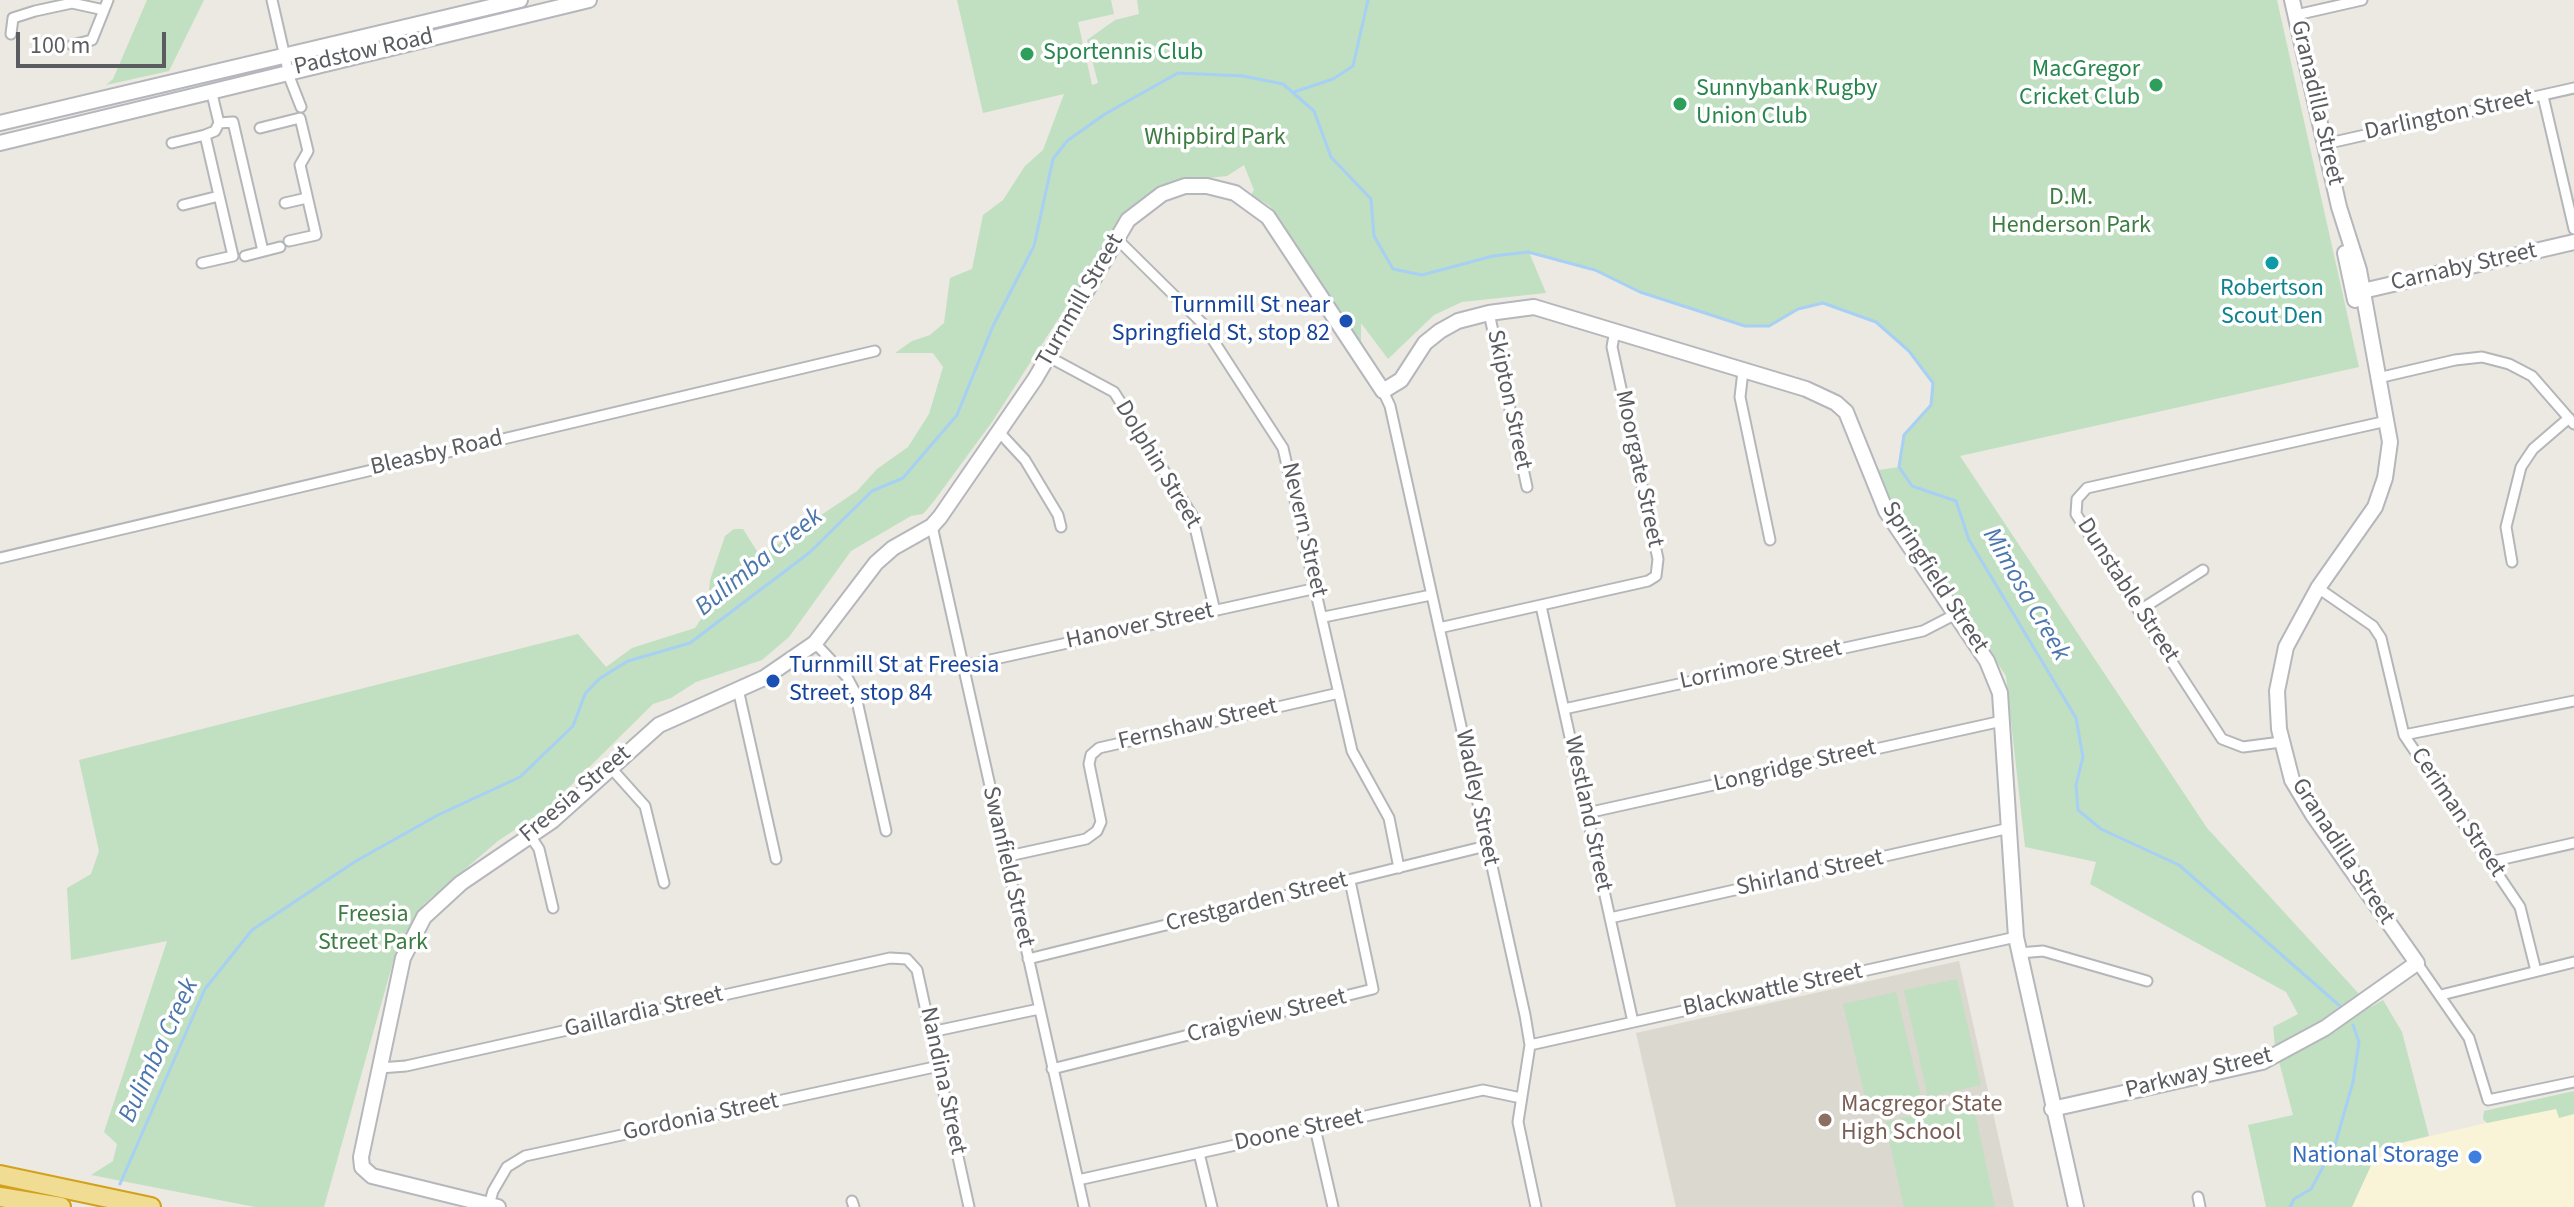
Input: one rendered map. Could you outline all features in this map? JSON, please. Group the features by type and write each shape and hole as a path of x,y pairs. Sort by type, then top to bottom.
{"highway":[{"path":"0,1175 151,1207"},
{"path":"0,1197 61,1207"}],"street":[{"path":"33,0 35,11"},
{"path":"272,0 301,107"},
{"name":"Padstow Road","path":"0,143 211,90 287,63 520,0"},
{"name":"Padstow Road","path":"0,123 589,0"},
{"path":"2294,8 2362,0"},
{"path":"11,34 13,18 35,11 72,3 106,5 92,40 72,45"},
{"name":"Granadilla Street","path":"2294,8 2387,421 2390,448 2381,495 2364,525 2299,618 2282,663 2277,704 2281,742 2292,780 2313,815 2469,1038 2488,1100 2574,1082"},
{"name":"Darlington Street","path":"2325,144 2574,88"},
{"path":"172,143 215,131 219,123 211,90"},
{"path":"2543,96 2574,229"},
{"path":"245,256 316,235 300,165 308,151 300,118 260,128"},
{"path":"219,123 233,122 263,251"},
{"path":"202,263 233,256 205,135"},
{"name":"Turnmill Street","path":"932,526 1049,357 1128,220 1146,204 1185,186 1221,188 1250,201 1268,217 1383,391"},
{"path":"183,205 219,196"},
{"path":"285,203 307,198"},
{"name":"Nevern Street","path":"1116,238 1202,323 1283,448 1357,766 1389,818 1399,868"},
{"name":"Carnaby Street","path":"2358,292 2574,242"},
{"name":"Springfield Street","path":"1383,391 1401,380 1425,343 1440,331 1458,321 1489,313 1534,307 1822,395 1846,412 1886,511 1995,674 2002,721 2016,937 2076,1207"},
{"name":"Skipton Street","path":"1489,313 1527,487"},
{"name":"Moorgate Street","path":"1439,628 1648,581 1656,576 1659,568 1612,347 1615,330"},
{"name":"Bleasby Road","path":"0,558 875,351"},
{"name":"Dolphin Street","path":"1049,357 1114,392 1192,515 1215,611"},
{"path":"2376,373 2482,357 2509,364 2532,376 2572,421 2533,449 2521,467 2506,527 2512,562"},
{"path":"1743,371 1739,381 1740,397 1770,540"},
{"name":"Wadley Street","path":"1383,391 1390,406 1530,1045 1518,1122 1536,1207"},
{"name":"Dunstable Street","path":"2281,742 2243,747 2222,739 2076,514 2077,499 2087,488 2387,421"},
{"path":"999,432 1025,460 1058,515 1061,527"},
{"name":"Freesia Street","path":"494,1206 372,1176 362,1167 403,958 424,917 461,883 531,837 659,725 775,672 815,643 876,563 893,548 932,526"},
{"name":"Swanfield Street","path":"932,526 1084,1207"},
{"path":"2140,610 2203,570"},
{"name":"Hanover Street","path":"963,666 1317,588"},
{"name":"Ceriman Street","path":"2318,588 2373,626 2381,638 2404,735 2520,907 2536,971"},
{"path":"1324,617 1431,595"},
{"name":"Westland Street","path":"1541,606 1633,1022"},
{"name":"Lorrimore Street","path":"1564,709 1923,631 1954,615"},
{"path":"815,643 847,677 855,692 886,831"},
{"path":"738,689 776,859"},
{"name":"Fernshaw Street","path":"1004,857 1086,839 1097,831 1101,822 1089,764 1091,755 1099,748 1339,693"},
{"path":"2404,735 2574,701"},
{"name":"Longridge Street","path":"1587,813 2002,721"},
{"path":"611,768 645,806 664,883"},
{"name":"Shirland Street","path":"1610,918 2010,828"},
{"path":"531,837 539,849 553,908"},
{"path":"2490,862 2574,843"},
{"name":"Crestgarden Street","path":"1028,959 1486,846"},
{"name":"Craigview Street","path":"1052,1069 1373,989 1350,881"},
{"name":"Blackwattle Street","path":"1530,1045 2016,937"},
{"path":"2019,953 2043,951 2147,981"},
{"name":"Gaillardia Street","path":"380,1068 406,1066 890,958 907,959"},
{"name":"Nandina Street","path":"907,959 917,970 969,1207"},
{"path":"2441,995 2574,962"},
{"name":"Parkway Street","path":"2052,1109 2262,1062 2325,1028 2417,963"},
{"path":"931,1032 1039,1009"},
{"name":"Gordonia Street","path":"494,1206 493,1191 507,1167 525,1156 939,1066"},
{"name":"Doone Street","path":"1078,1180 1483,1090 1521,1098"},
{"path":"1315,1128 1333,1207"},
{"path":"1199,1153 1212,1207"}],"shaded area":[{"name":"Macgregor State High School","path":"1959,961 2014,1207 1676,1207 1636,1033"},
{"name":"National Storage","path":"2574,1091 2574,1207 2352,1207 2379,1148 2486,1123"}],"green space":[{"path":"147,0 204,0 169,71 106,85 113,79"},
{"path":"957,0 1111,0 1114,14 1078,22 1092,85 1098,83 1087,40 1115,20 1139,14 1137,0 2277,0 2359,367 1960,456 2207,828 2371,1007 2383,1000 2402,1032 2429,1136 2379,1148 2352,1207 2266,1207 2248,1125 2293,1115 2273,1027 2298,1014 2286,992 2090,884 2096,862 2025,847 2006,676 1891,501 1879,470 1899,467 1904,435 1931,405 1933,383 1909,351 1876,322 1823,303 1798,309 1769,326 1745,326 1640,292 1595,270 1529,252 1546,293 1462,302 1434,315 1388,359 1361,323 1361,343 1270,206 1251,195 1254,190 1244,165 1227,176 1179,181 1160,187 1129,209 992,422 934,501 923,514 911,516 851,551 789,637 762,660 696,682 671,698 653,704 549,807 498,841 424,904 395,955 324,1207 255,1207 91,1175 113,1161 117,1144 104,1132 167,941 71,960 67,888 91,874 99,851 79,760 578,634 606,667 632,648 695,628 707,610 710,580 725,536 734,529 743,529 760,556 857,491 877,469 908,447 929,414 943,367 933,353 895,353 912,341 930,335 944,323 950,278 972,269 983,215 1003,200 1025,166 1043,150 1064,94 983,113"},
{"path":"1957,979 1981,1085 1928,1097 1904,990"},
{"path":"1896,992 1921,1097 1868,1110 1843,1004"},
{"path":"2574,1091 2574,1114 2559,1118 2556,1109 2487,1123 2483,1119 2484,1111"},
{"path":"1973,1103 1995,1207 1904,1207 1885,1122"}],"waterway":[{"name":"Bulimba Creek","path":"1294,92 1333,79 1353,66 1368,0"},
{"name":"Bulimba Creek","path":"120,1184 205,989 252,930 356,861 438,815 520,777 573,726 585,694 599,679 628,661 690,643 809,553 872,491 903,478 957,415 993,326 1034,246 1053,159 1067,141 1105,114 1178,73 1243,76 1283,84 1314,111 1331,157 1371,199 1374,236 1393,269 1422,275 1493,256 1528,252 1595,270 1640,292 1745,326 1769,326 1798,309 1823,303 1876,322 1909,351 1933,383 1931,405 1904,435 1899,467 1912,486 1956,501 1969,540 2076,718 2083,757 2076,785 2078,810 2101,829 2179,865 2340,1006"},
{"name":"Mimosa Creek","path":"2290,1207 2294,1199 2311,1189 2335,1145 2353,1082 2359,1042 2353,1025"}],"place":[{"name":"Sportennis Club","path":"1027,54"},
{"name":"MacGregor Cricket Club","path":"2156,85"},
{"name":"Sunnybank Rugby Union Club","path":"1680,104"},
{"name":"Robertson Scout Den","path":"2272,263"},
{"name":"Turnmill St near Springfield St, stop 82","path":"1346,321"},
{"name":"Turnmill St at Freesia Street, stop 84","path":"773,681"},
{"name":"Macgregor State High School","path":"1825,1120"},
{"name":"National Storage","path":"2475,1157"}],"park label":[{"name":"Whipbird Park","path":"1215,139"},
{"name":"D.M. Henderson Park","path":"2071,213"},
{"name":"Freesia Street Park","path":"373,930"}]}
